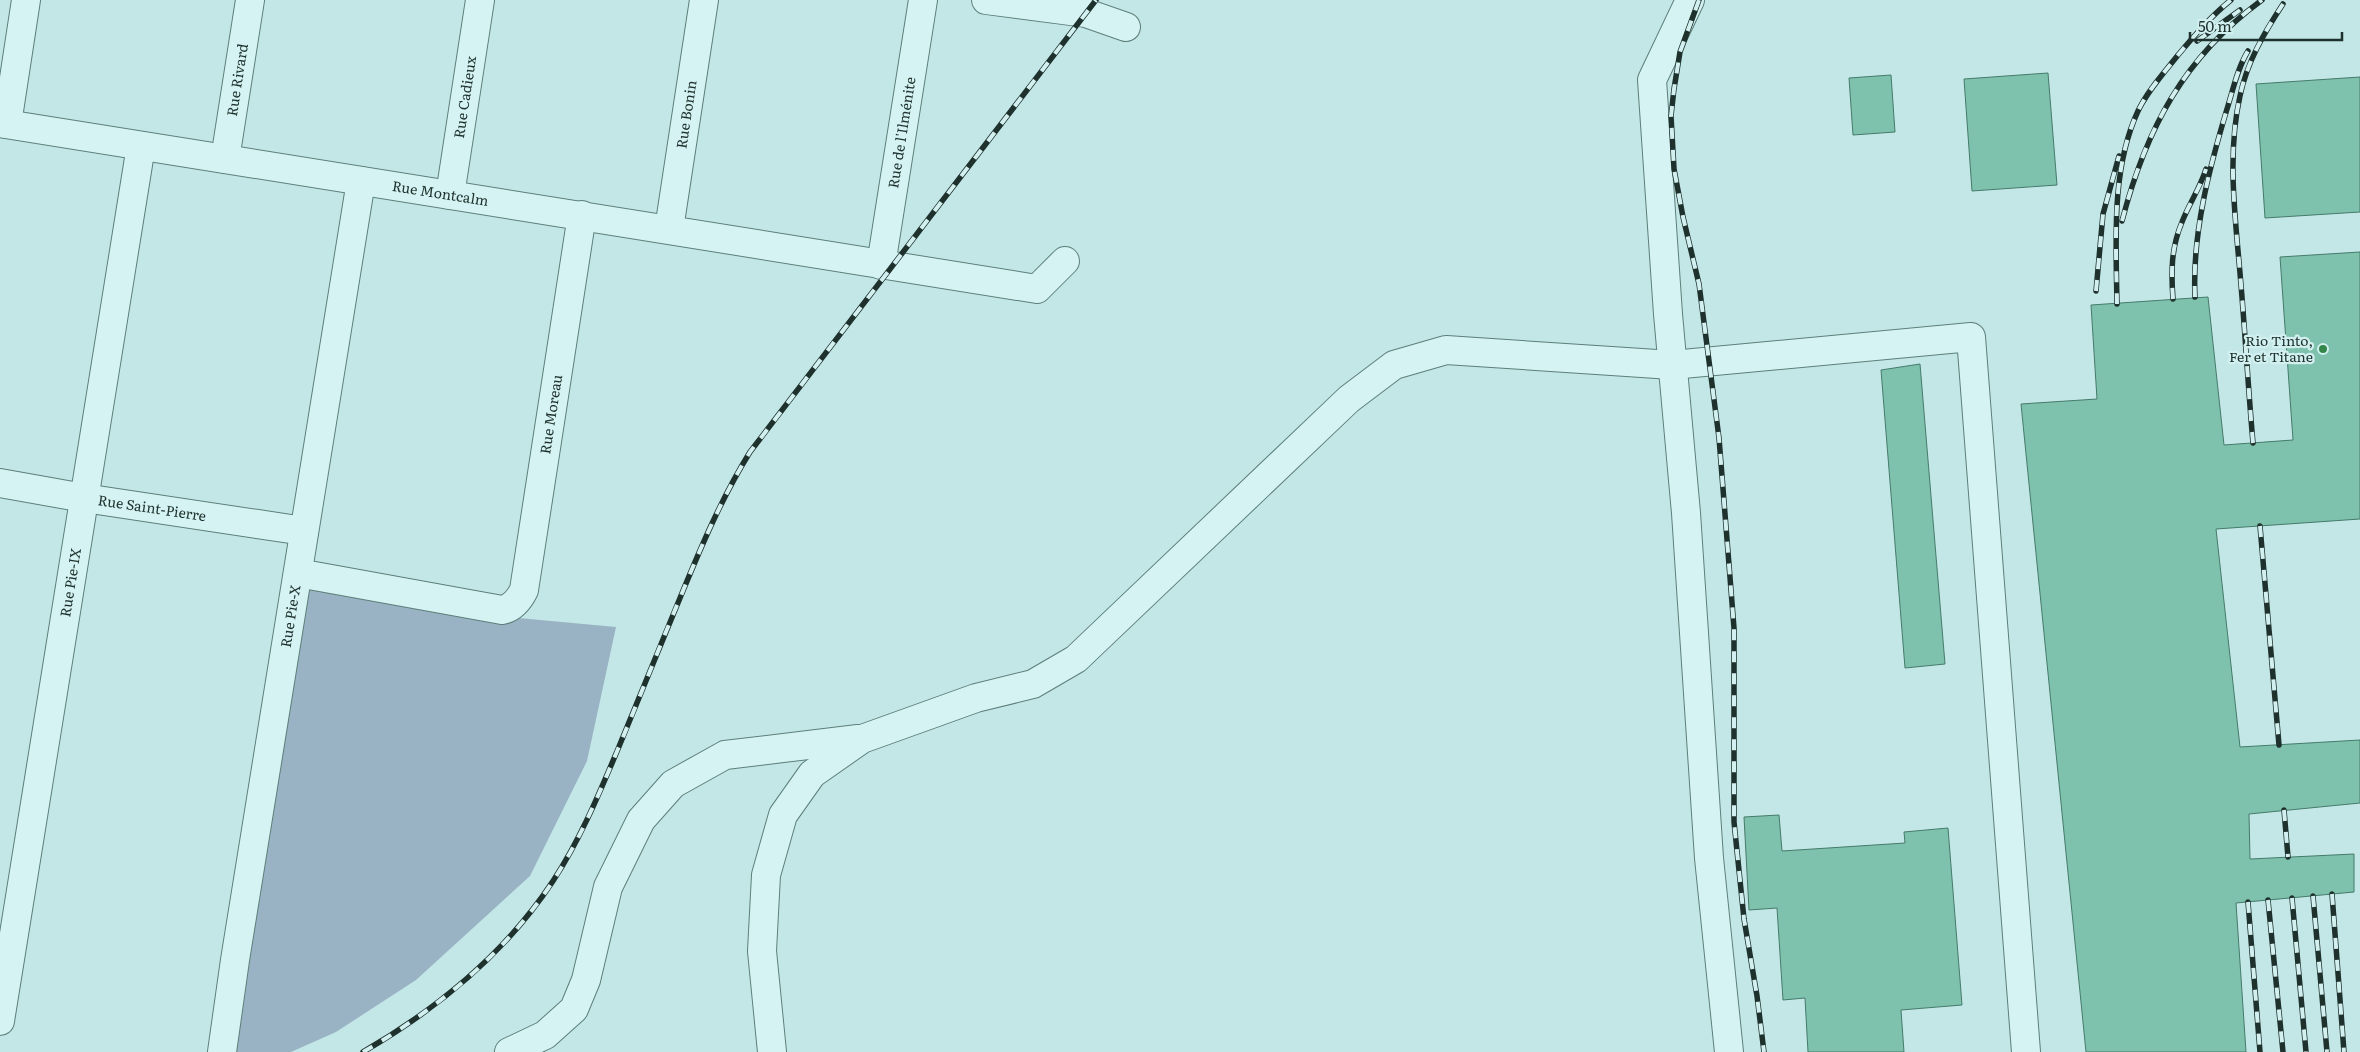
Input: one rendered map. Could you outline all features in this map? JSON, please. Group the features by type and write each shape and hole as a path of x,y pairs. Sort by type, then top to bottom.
{"street":[{"path":"3,124 26,0"},
{"name":"Rue Rivard","path":"225,159 250,0"},
{"name":"Rue Cadieux","path":"450,195 480,0"},
{"name":"Rue Bonin","path":"669,229 704,0"},
{"name":"Rue de l'Ilménite","path":"881,265 923,0"},
{"path":"986,0 1086,13 1126,28"},
{"path":"1690,0 1652,80 1672,365 1686,523 1708,858 1729,1052"},
{"name":"Rue Montcalm","path":"3,124 1037,289 1065,261"},
{"name":"Rue Pie-IX","path":"0,1021 141,146"},
{"name":"Rue Pie-X","path":"222,1052 235,960 361,181"},
{"name":"Rue Moreau","path":"298,572 491,608 509,609 519,600 524,590 582,215"},
{"path":"509,1052 545,1035 574,1009 586,980 608,887 641,820 673,784 725,755 862,739 976,698 1033,684 1076,659 1349,399 1394,365 1446,350 1672,365 1971,337 2026,1052"},
{"name":"Rue Saint-Pierre","path":"0,483 84,498 304,530"},
{"path":"772,1052 762,952 766,875 782,815 812,774 862,739"}],"shaded area":[{"path":"295,585 508,617 616,627 587,761 530,876 416,980 336,1032 291,1052 228,1052"}],"building":[{"path":"2048,73 2057,185 1972,191 1964,79"},
{"path":"1891,75 1895,132 1853,135 1849,78"},
{"path":"2360,77 2360,212 2265,218 2256,84"},
{"path":"2360,252 2360,519 2216,529 2240,747 2360,740 2360,803 2249,814 2250,859 2354,854 2354,892 2236,903 2246,1052 2086,1052 2021,404 2097,399 2091,305 2208,297 2224,445 2293,440 2280,257"},
{"path":"1920,364 1945,664 1905,668 1881,370"},
{"path":"1779,815 1782,851 1905,843 1904,832 1948,828 1962,1005 1901,1010 1904,1052 1808,1052 1805,998 1783,1000 1777,908 1749,910 1744,817"}],"railway":[{"path":"363,1052 417,1017 468,978 513,932 534,908 553,881 572,849 596,800 704,542 730,487 750,452 1096,0"},
{"path":"1699,0 1680,52 1674,89 1671,116 1674,169 1699,284 1719,438 1734,628 1734,822 1744,919 1764,1052"},
{"path":"2117,304 2117,206 2119,181 2129,133 2142,103 2156,82 2197,33 2231,0"},
{"path":"2122,221 2143,156 2156,126 2172,97 2211,46 2235,22 2262,0"},
{"path":"2253,443 2234,207 2234,140 2240,96 2247,71 2263,37 2283,4"},
{"path":"2197,41 2240,10"},
{"path":"2195,297 2196,249 2208,178 2236,80 2248,51"},
{"path":"2096,291 2103,214 2119,156"},
{"path":"2173,299 2172,270 2178,232 2206,169"},
{"path":"2260,526 2279,745"},
{"path":"2284,810 2288,857"},
{"path":"2332,894 2344,1052"},
{"path":"2313,896 2327,1052"},
{"path":"2292,898 2306,1052"},
{"path":"2268,900 2283,1052"},
{"path":"2248,902 2260,1052"}],"place":[{"name":"Rio Tinto, Fer et Titane","path":"2323,349"}]}
